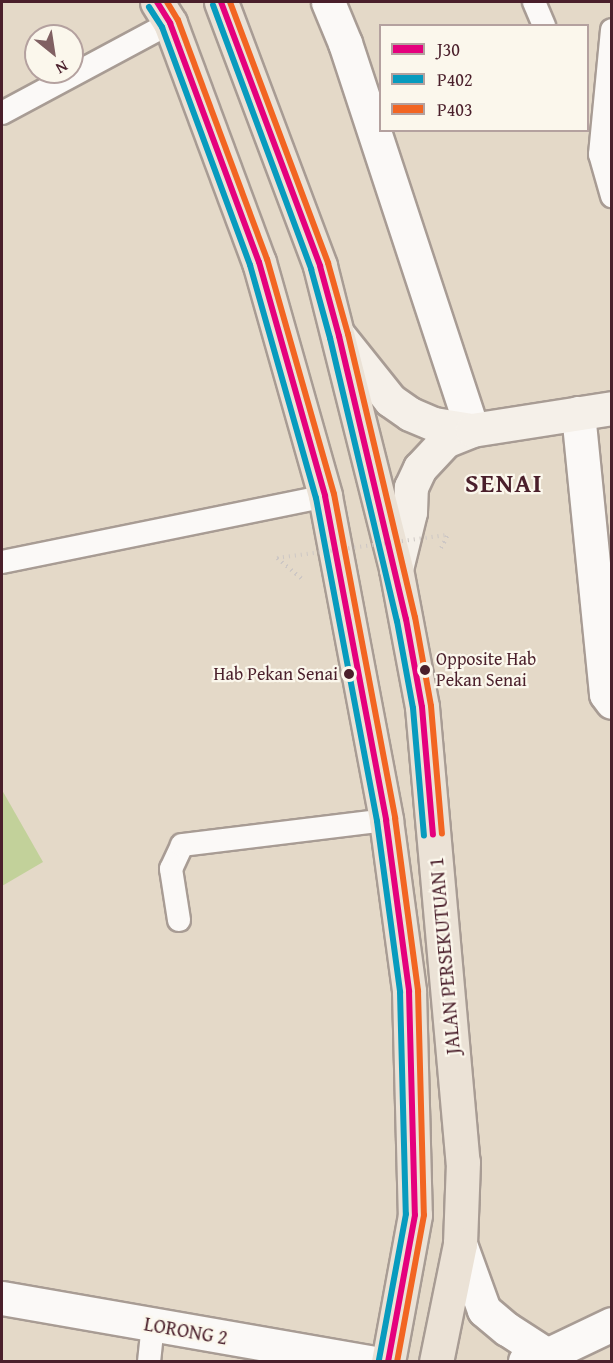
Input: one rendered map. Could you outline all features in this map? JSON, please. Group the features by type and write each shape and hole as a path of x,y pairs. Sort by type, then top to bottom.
{"highway":[{"name":"JALAN PERSEKUTUAN 1","path":"221,2 320,266 396,569 422,707 463,1162 460,1244 436,1362"},
{"name":"JALAN PERSEKUTUAN 1","path":"163,12 259,262 325,496 386,820 409,991 415,1215 388,1362"}],"street":[{"path":"328,2 345,43 472,430"},
{"path":"339,336 390,400 410,414 434,424 472,430"},
{"path":"396,569 410,512 411,487 420,468 445,441 472,430 612,408"},
{"path":"578,413 606,694 612,702"},
{"path":"460,1244 484,1310 539,1360 612,1324"},
{"name":"LORONG 2","path":"2,1298 370,1362"}],"lane":[{"path":"534,2 543,24"},
{"path":"2,113 163,12"},
{"path":"600,154 612,30"},
{"path":"589,126 600,154 612,196"},
{"path":"2,562 325,496"},
{"path":"179,920 171,869 182,845 386,820"},
{"path":"149,1362 153,1324"}],"path":[{"path":"277,558 448,535"}],"green space":[{"path":"2,790 43,862 2,886"}],"transit line":[{"name":"J30","path":"157,2 170,23 259,262 325,496 386,820 409,991 415,1215 388,1362"},
{"name":"P403","path":"167,2 178,20 267,259 334,494 395,818 418,991 424,1215 397,1362"},
{"name":"J30","path":"221,2 320,266 339,336 406,619 422,707 433,835"},
{"name":"P403","path":"230,2 328,263 348,334 415,617 431,706 442,834"},
{"name":"P402","path":"213,5 311,269 330,338 397,621 413,708 424,836"},
{"name":"P402","path":"149,7 162,27 250,265 316,498 377,821 400,992 406,1214 379,1360"}],"place":[{"name":"Opposite Hab Pekan Senai","path":"425,670"},
{"name":"Hab Pekan Senai","path":"349,674"}],"district":[{"name":"SENAI","path":"504,483"}]}
